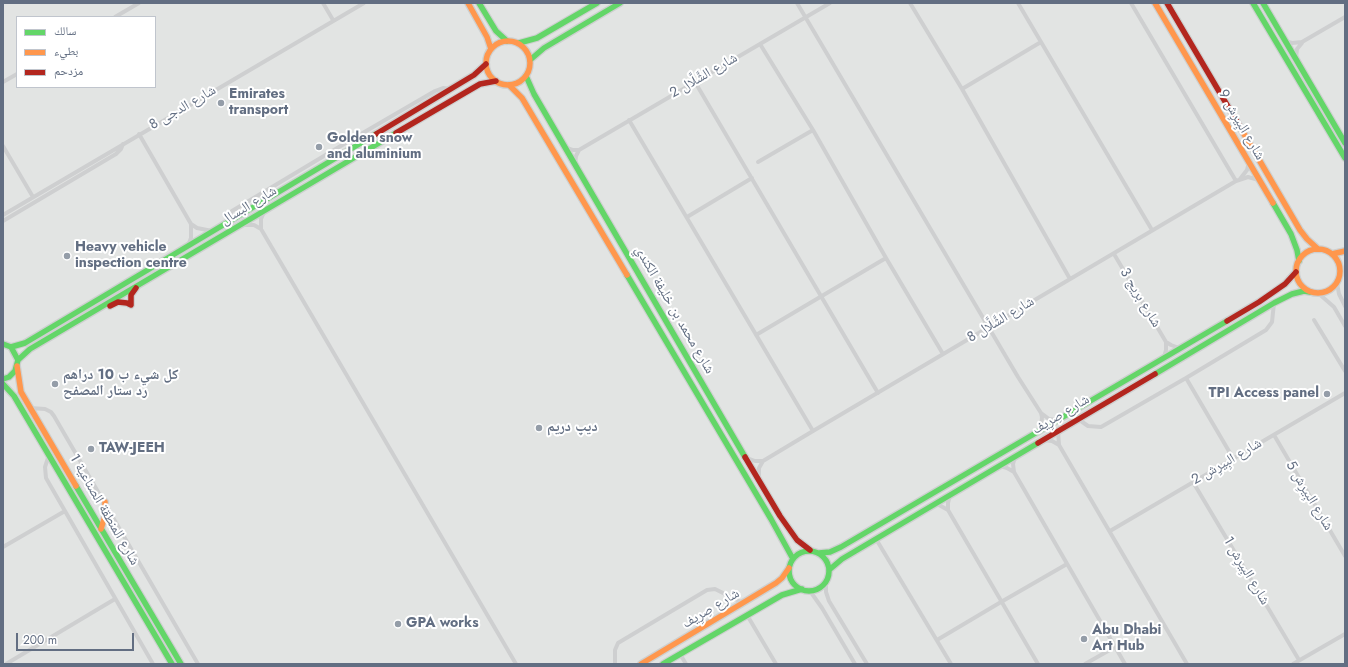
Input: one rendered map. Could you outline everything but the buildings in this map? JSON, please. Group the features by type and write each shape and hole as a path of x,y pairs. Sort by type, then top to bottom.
{"main road":[{"path":"468,3 487,37 491,49"},
{"path":"479,3 496,31 507,41"},
{"path":"519,43 528,53 530,60 530,66 526,76 516,84 509,85 496,81 491,77 486,64 488,54 495,45 507,41 519,43 537,38 597,3"},
{"path":"530,60 544,48 620,3"},
{"name":"شارع البِيرِش 9","path":"1155,3 1291,234 1296,245 1299,261"},
{"name":"شارع البِيرِش 9","path":"1167,3 1300,230 1318,249"},
{"path":"1254,3 1345,158"},
{"path":"1263,3 1345,143"},
{"name":"شارع البسال","path":"11,347 25,343 452,89 474,75 486,64"},
{"name":"شارع محمد بن خليفة الكندي","path":"526,76 532,90 565,148 789,530 810,550"},
{"name":"شارع البسال","path":"3,379 12,374 18,363 30,349 480,84 496,81"},
{"name":"شارع محمد بن خليفة الكندي","path":"509,85 522,98 764,507 793,559"},
{"path":"1340,271 1338,262 1332,254 1328,251 1318,249 1307,252 1299,261 1296,272 1300,284 1310,292 1326,292 1337,283 1340,271 1345,265"},
{"path":"1332,254 1345,251"},
{"name":"شارع صِرِيف","path":"819,553 830,552 841,547 1164,357 1280,288 1290,280 1296,272"},
{"path":"98,310 118,302 131,304 131,295 139,285"},
{"name":"شارع صِرِيف","path":"829,570 842,559 950,494 1274,303 1292,294 1304,291 1310,292"},
{"path":"3,344 11,347 18,363"},
{"name":"شارع المنطقة الصناعية 1","path":"18,363 19,386 30,408 181,664"},
{"name":"شارع المنطقة الصناعية 1","path":"3,384 14,396 172,664"},
{"path":"101,529 105,516 105,502"},
{"path":"810,550 819,553 824,558 828,564 829,570 826,582 822,587 810,591 796,586 792,581 789,568 793,559 798,554 810,550"},
{"name":"شارع صِرِيف","path":"641,664 776,584 789,568"},
{"name":"شارع صِرِيف","path":"663,664 782,595 802,589"}],"street":[{"path":"117,16 139,3"},
{"path":"323,3 333,20"},
{"name":"شارع الدجى 8","path":"3,214 364,3"},
{"path":"797,3 988,327 1041,413 1049,419 1056,420"},
{"name":"شارع الشَّلَّال 2","path":"579,150 830,3"},
{"path":"910,3 962,88 1070,279"},
{"path":"1018,3 1152,230"},
{"path":"1131,3 1238,180"},
{"path":"1285,40 1294,44 1302,42 1345,17"},
{"path":"962,88 1041,42"},
{"path":"1296,59 1297,49 1302,42"},
{"path":"760,44 813,130 943,354"},
{"path":"3,82 16,75"},
{"path":"695,82 878,392"},
{"path":"629,120 813,431"},
{"path":"758,162 813,130"},
{"path":"139,134 191,224 197,228 212,231"},
{"path":"3,221 116,154 121,149 123,144"},
{"path":"3,146 33,197"},
{"path":"565,148 579,150 575,165"},
{"path":"1238,180 1246,170 1249,162"},
{"path":"1238,180 1248,177 1259,180"},
{"path":"686,216 752,178"},
{"name":"شارع الشَّلَّال 8","path":"763,461 1238,180"},
{"path":"264,212 260,223 261,229 516,664"},
{"path":"188,246 191,238 191,224"},
{"path":"242,225 254,225 261,229"},
{"name":"شارع بريج 3","path":"1114,254 1166,342 1179,348"},
{"path":"756,335 886,258"},
{"path":"1337,283 1339,294 1345,306"},
{"path":"1318,293 1331,304 1345,326"},
{"path":"1078,419 1088,426 1101,427 1186,378 1266,330 1272,322 1274,303"},
{"path":"1314,320 1345,371"},
{"name":"شارع بريج 3","path":"1164,357 1166,342"},
{"path":"1186,378 1233,458"},
{"name":"شارع البِيرِش 2","path":"1110,531 1345,393"},
{"path":"30,408 46,409 54,416 198,664"},
{"path":"1041,413 1041,428"},
{"path":"1058,431 1059,445 1187,664"},
{"name":"شارع البِيرِش 5","path":"1274,435 1345,556"},
{"path":"1043,440 1052,441 1059,445"},
{"path":"49,455 45,467 46,478 153,664"},
{"path":"1015,457 1013,464 1014,472 1126,664"},
{"path":"747,458 755,461 763,461 759,471 759,479"},
{"path":"999,466 1014,472"},
{"name":"شارع البِيرِش 1","path":"1193,482 1299,660"},
{"path":"950,494 948,510 1038,664"},
{"path":"933,505 948,510"},
{"path":"3,547 65,511"},
{"path":"876,539 951,664"},
{"path":"937,640 1067,564"},
{"path":"826,582 826,592 829,601 866,664"},
{"path":"616,664 615,650 618,643 707,590 715,588 743,604"},
{"path":"810,591 822,608 855,664"},
{"path":"6,664 115,599"},
{"path":"747,614 776,664"},
{"path":"1293,664 1345,634"},
{"path":"1085,664 1115,646"},
{"path":"680,654 686,664"}],"shaded area":[{"path":"3,3 1345,3 1345,664 3,664"}],"traffic: fast":[{"path":"479,3 496,31 507,41"},
{"path":"519,43 537,38 597,3"},
{"path":"530,60 544,48 620,3"},
{"path":"1253,3 1345,158"},
{"path":"1263,3 1345,143"},
{"path":"526,76 534,94 745,457"},
{"path":"18,360 30,349 396,133"},
{"path":"11,347 25,343 376,134"},
{"path":"1273,203 1291,234 1297,250 1299,261"},
{"path":"627,275 793,559"},
{"path":"1155,374 1274,303 1292,294 1304,291 1310,292"},
{"path":"819,553 830,552 841,547 1227,321"},
{"path":"3,344 11,347 18,360 15,371 9,377 3,379"},
{"path":"3,384 14,396 172,664"},
{"path":"829,570 842,559 1038,443"},
{"path":"76,486 181,664"},
{"path":"805,551 813,551 820,554 826,560 829,571 826,582 820,588 813,591 805,591 798,588 792,582 789,575 789,567 792,560 798,554 805,551"},
{"path":"663,664 782,595 802,589"}],"traffic: slow":[{"path":"468,3 487,37 491,49"},
{"path":"1155,3 1273,203"},
{"path":"504,41 512,41 524,47 530,59 530,63 530,67 524,79 512,85 504,85 492,79 486,67 486,59 492,47 504,41"},
{"path":"509,85 522,98 627,275"},
{"path":"1240,127 1300,230 1318,249"},
{"path":"1314,249 1322,249 1334,255 1340,267 1340,271 1340,275 1334,287 1322,293 1314,293 1302,287 1296,275 1296,267 1302,255 1314,249"},
{"path":"1332,254 1345,251"},
{"path":"17,366 21,392 76,486"},
{"path":"101,529 105,516 105,502"},
{"path":"641,664 776,583 782,578 789,568"}],"traffic: jam":[{"path":"1167,3 1240,127"},
{"path":"376,134 474,75 486,64"},
{"path":"396,133 480,84 496,81"},
{"path":"1227,321 1285,284 1296,272"},
{"path":"110,306 118,302 131,305 131,295 136,288"},
{"path":"1038,443 1155,374"},
{"path":"745,457 780,516 797,540 810,550"}],"place":[{"name":"Emirates transport","path":"221,103"},
{"name":"Golden snow and aluminium","path":"319,147"},
{"name":"Heavy vehicle inspection centre","path":"67,256"},
{"name":"كل شيء ب 10 دراهم رد ستار المصفح","path":"55,384"},
{"name":"TPI Access panel","path":"1327,394"},
{"name":"دیپ دریم","path":"539,428"},
{"name":"TAW-JEEH","path":"91,449"},
{"name":"GPA works","path":"398,624"},
{"name":"Abu Dhabi Art Hub","path":"1084,639"}]}
